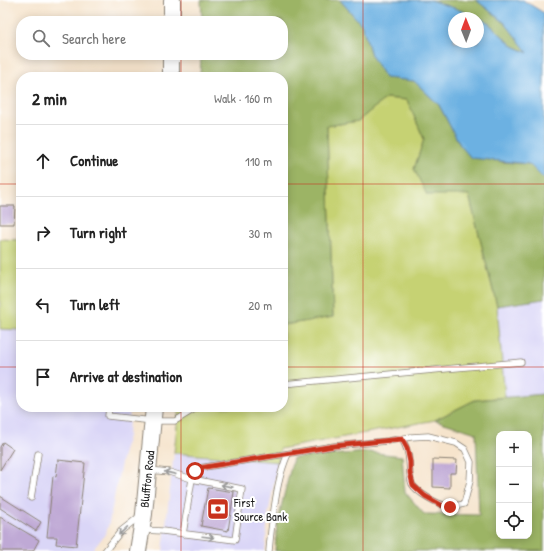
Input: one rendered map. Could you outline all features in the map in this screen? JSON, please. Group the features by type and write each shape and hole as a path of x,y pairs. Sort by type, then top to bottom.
{"main road":[{"path":"172,0 172,16"},
{"path":"171,60 171,72"},
{"name":"Bluffton Road","path":"138,551 144,514 153,414"}],"lane":[{"path":"288,384 521,362"},
{"path":"108,412 108,416 153,414 175,421 190,412"},
{"path":"182,534 192,479 195,471 199,468 334,446 411,437 428,436 456,442 465,448 471,462 470,481 464,504 450,507 441,505 425,496 413,485 407,448 402,439"},
{"path":"31,498 38,454"},
{"path":"269,551 278,486 283,465 288,454"},
{"path":"141,530 235,540 242,489 192,479 169,472 148,470"},
{"path":"105,551 121,532 144,514"}],"shaded area":[{"path":"544,299 544,394 505,397 497,306"},
{"path":"0,329 16,330 16,412 130,412 128,436 109,523 106,533 92,551 0,551"},
{"path":"174,453 278,462 268,515 265,551 163,551"}],"green space":[{"path":"201,0 340,0 362,25 371,55 385,77 414,81 439,105 460,145 502,162 529,164 544,179 544,299 497,306 469,195 427,195 414,169 424,139 407,100 386,98 358,121 327,126 333,317 288,324 288,72 200,72 201,60 288,60 288,16 202,16"},
{"path":"430,0 476,0 505,23 529,53 513,46 484,20 484,12 464,12"},
{"path":"386,98 407,100 424,139 414,169 469,195 497,306 505,397 475,400 435,420 280,449 278,462 174,453 178,412 288,412 288,324 333,317 327,126 358,121"},
{"path":"0,239 16,240 16,330 0,329"},
{"path":"544,394 544,551 275,551 277,524 293,458 368,452 402,456 405,492 424,514 479,515 476,433 435,420 475,400"}],"water":[{"path":"340,0 430,0 464,12 448,12 448,48 484,48 484,20 513,46 528,53 505,23 476,0 523,0 544,13 544,179 529,164 471,158 460,145 439,105 414,81 385,78 371,55 362,25"}],"building":[{"path":"0,206 15,206 14,224 0,224"},
{"path":"3,442 13,449 0,470 0,447"},
{"path":"433,459 457,460 456,473 450,473 450,488 433,487"},
{"path":"58,460 85,463 76,546 56,544 57,537 47,537 53,476 56,477"},
{"name":"First Source Bank","path":"208,488 234,492 228,531 201,526"},
{"path":"0,496 41,522 36,531 0,508"},
{"path":"0,517 39,540 33,551 0,551"}],"place":[{"name":"First Source Bank","path":"218,509"}],"route":[{"path":"195,471 199,468 334,446 402,439 407,448 413,485 425,496 441,505 450,507"}]}
